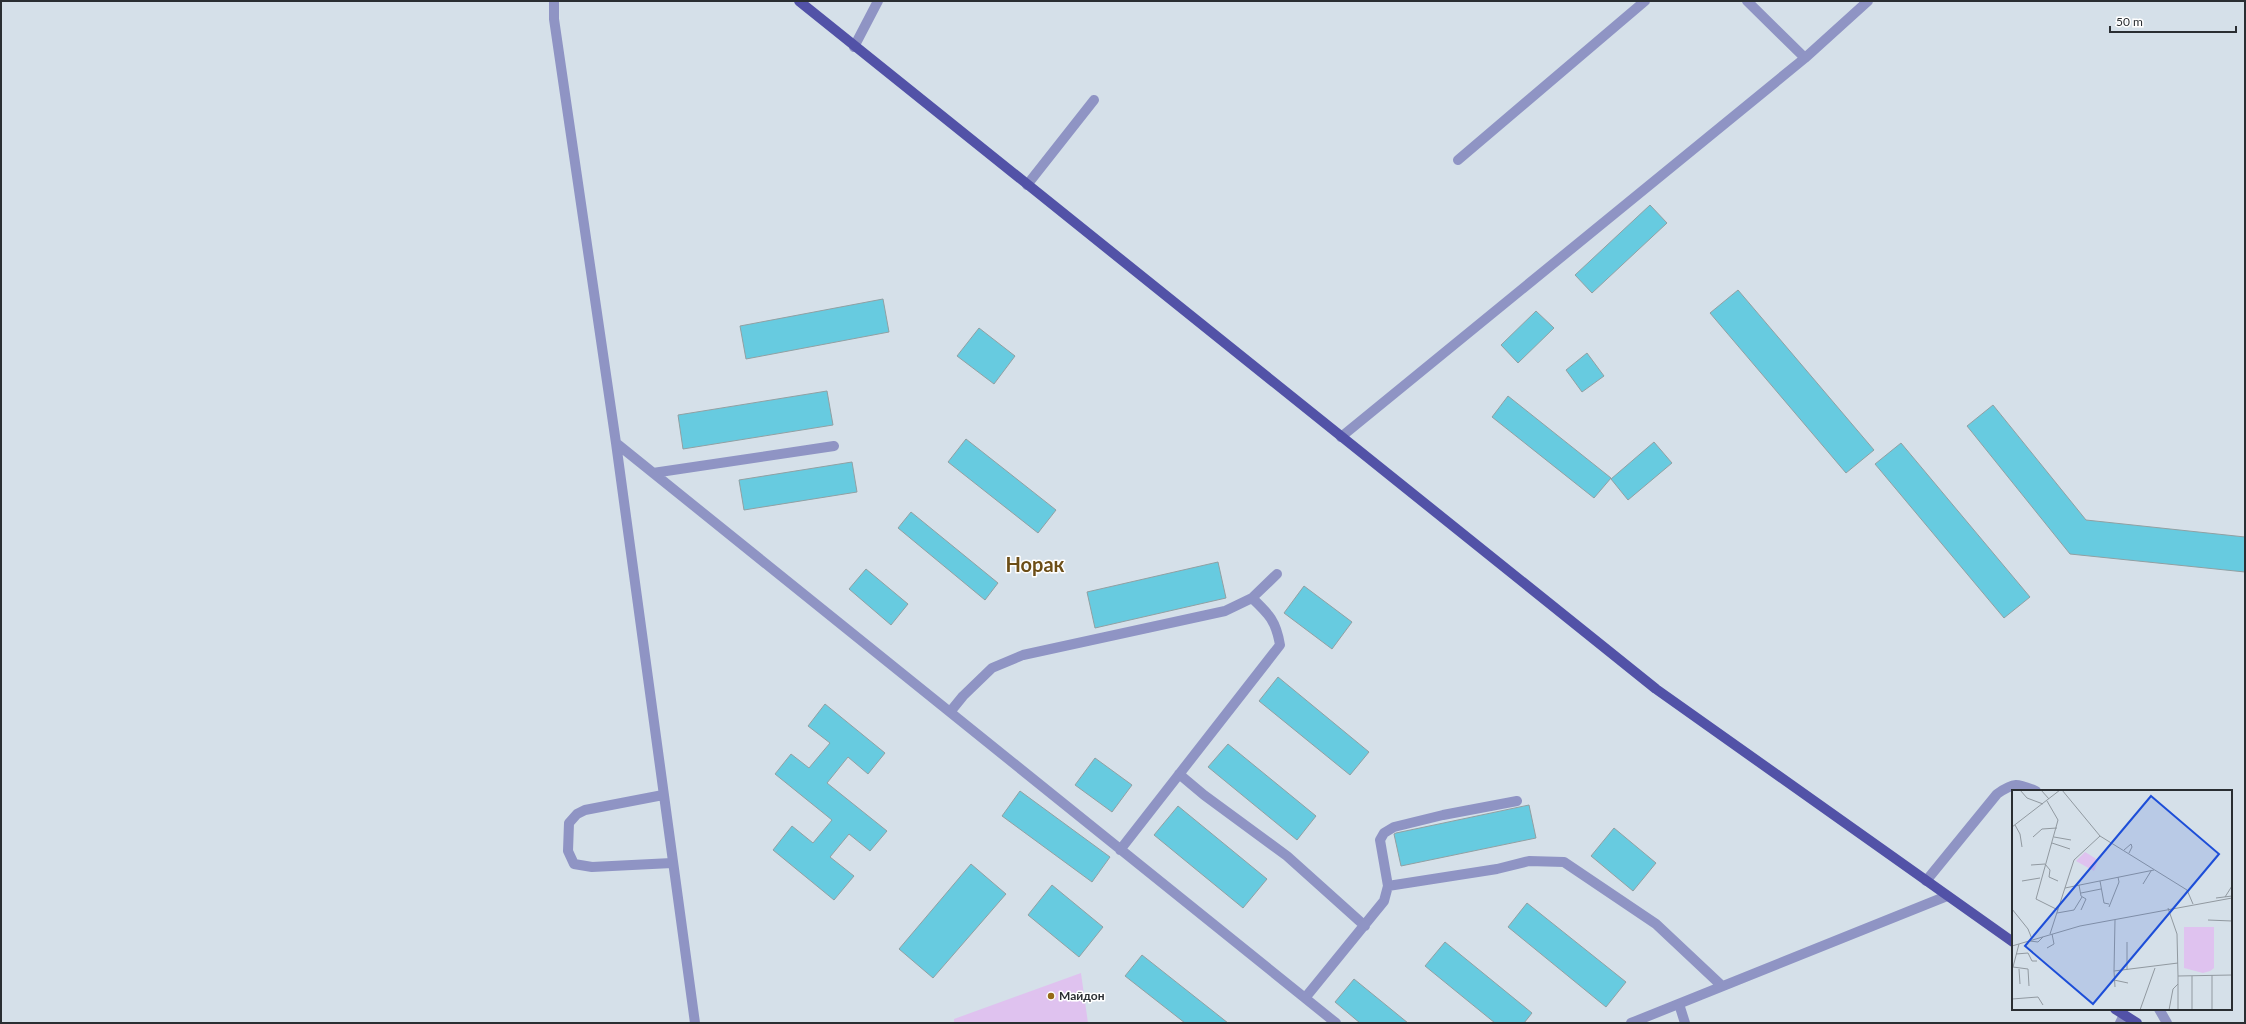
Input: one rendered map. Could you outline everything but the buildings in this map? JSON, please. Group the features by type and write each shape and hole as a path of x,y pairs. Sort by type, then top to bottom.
{"main road":[{"path":"799,1 854,47 1656,689 1947,896 2011,939"},
{"path":"2116,1010 2122,1019 2137,1023"}],"street":[{"path":"554,1 554,19 616,443 695,1023"},
{"path":"854,47 878,1"},
{"path":"1458,160 1646,1"},
{"path":"1747,1 1805,58"},
{"path":"1340,437 1805,58 1868,1"},
{"path":"1027,185 1094,100"},
{"path":"616,443 1336,1023"},
{"path":"653,473 834,446"},
{"path":"950,712 963,696 992,668 1022,655 1225,611 1252,598 1277,574"},
{"path":"1120,850 1280,645 1277,627 1268,614 1252,598"},
{"path":"1179,774 1204,795 1287,856 1365,926"},
{"path":"1926,881 1997,794 2009,785 2019,784 2034,790"},
{"path":"663,794 585,810 577,814 568,823 568,851 574,864 592,867 672,863"},
{"path":"1305,998 1384,901 1388,886 1380,840 1384,833 1394,828 1443,815 1517,802"},
{"path":"1388,886 1497,869 1529,862 1564,862 1656,924 1722,986"},
{"path":"1631,1023 1947,896"},
{"path":"1679,1004 1685,1023"},
{"path":"2159,1010 2167,1023"}],"shaded area":[{"name":"Майдон","path":"1081,973 1088,1023 954,1023 954,1019"}],"place":[{"name":"Майдон","path":"1051,996"}],"district":[{"name":"Норак","path":"1035,565"}]}
